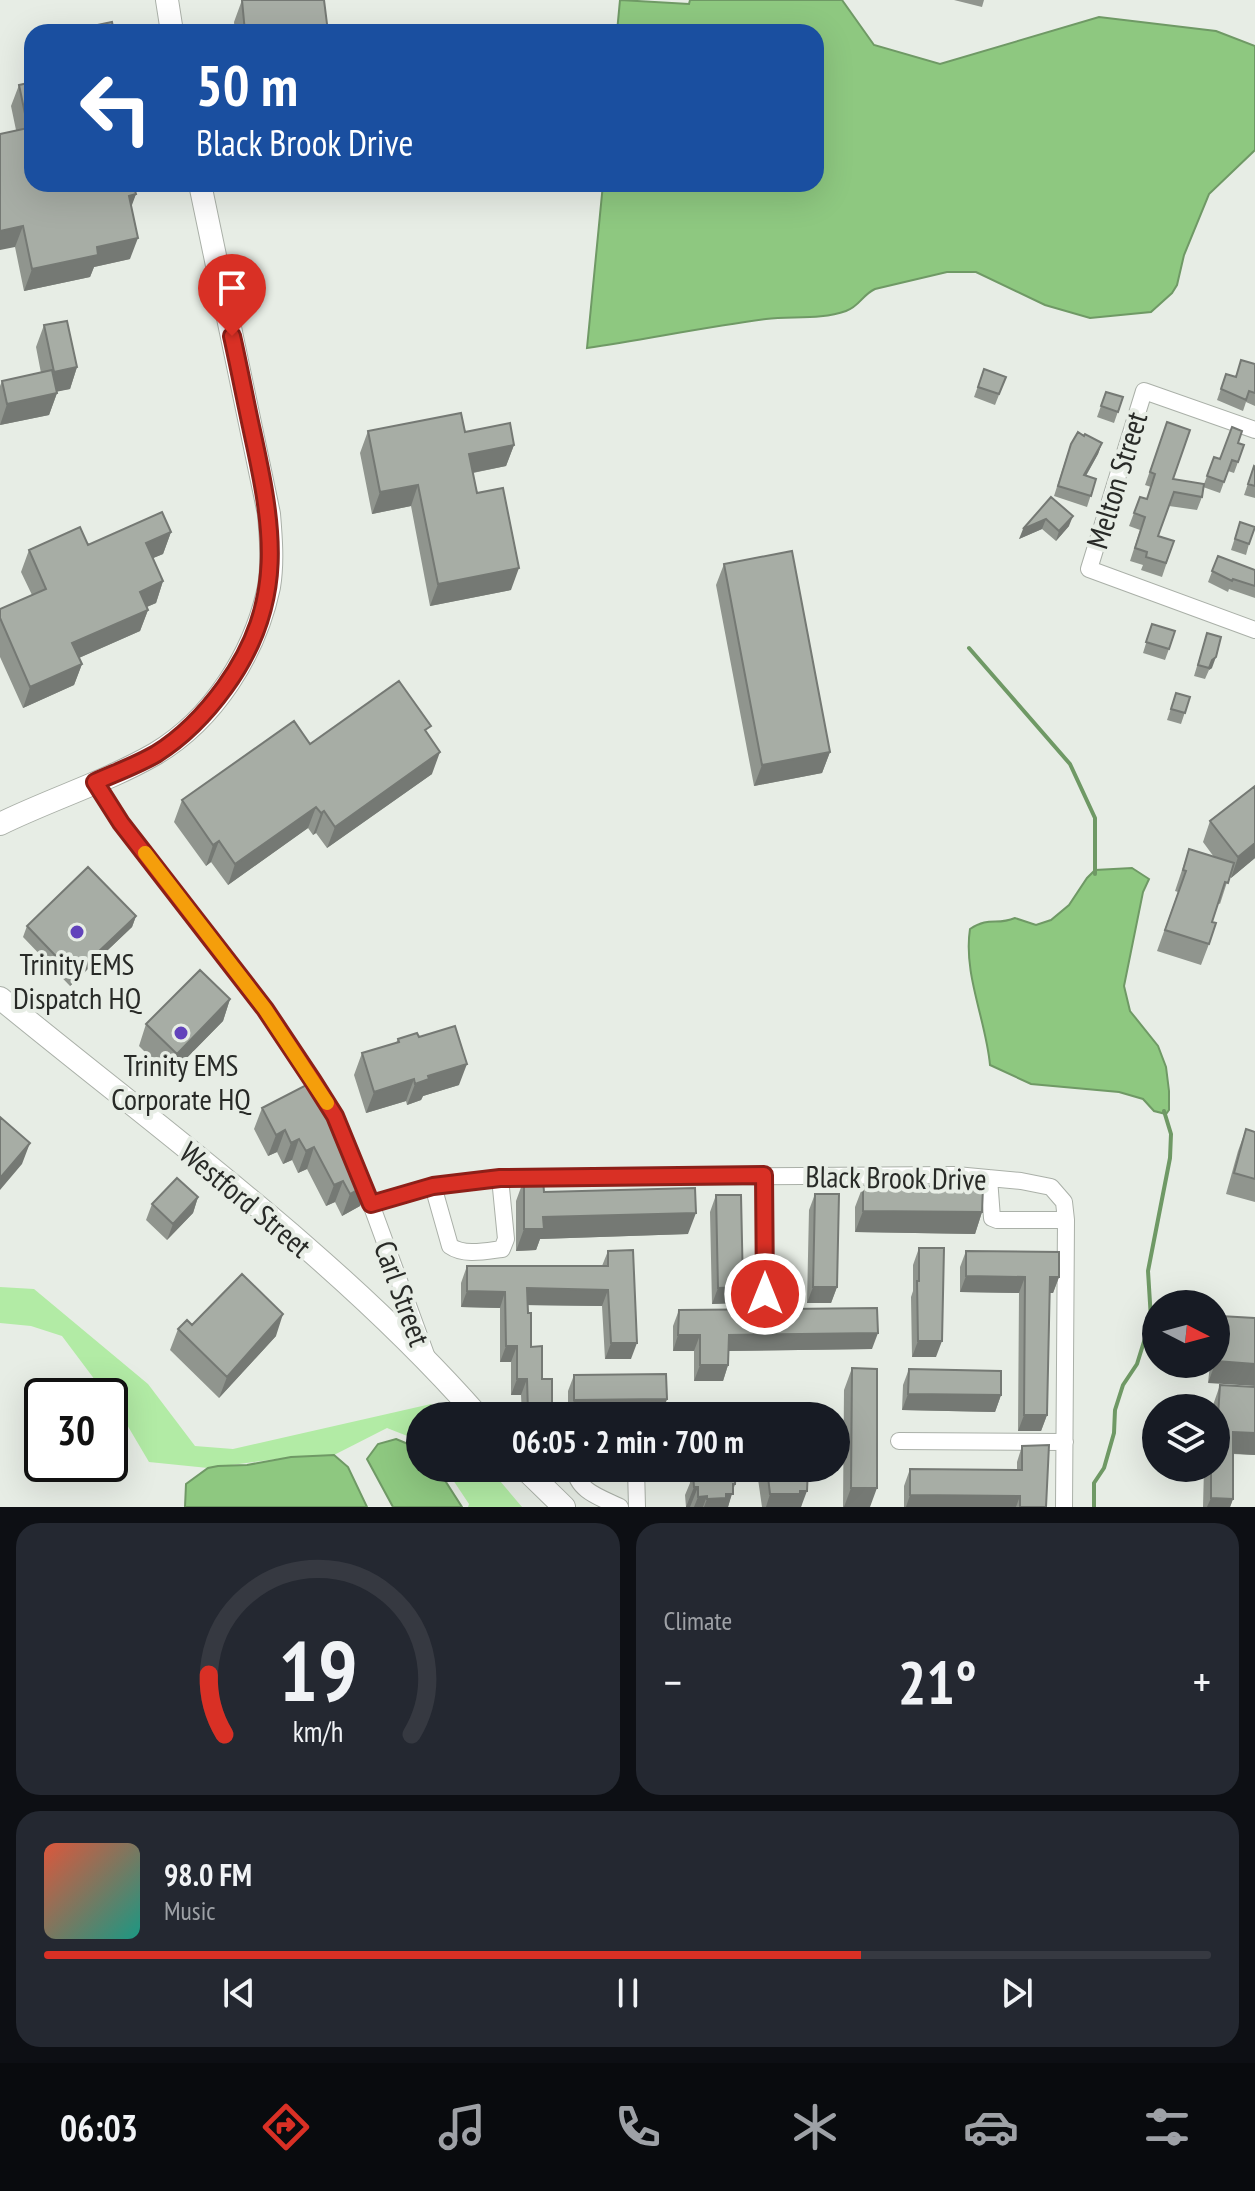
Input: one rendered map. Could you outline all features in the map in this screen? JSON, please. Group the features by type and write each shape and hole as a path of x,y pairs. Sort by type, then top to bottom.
{"street":[{"path":"167,0 171,24"},
{"path":"0,824 156,753 188,729 213,704 246,653 269,584 269,514 202,192"},
{"name":"Melton Street","path":"1255,430 1144,391 1089,569 1255,630"},
{"name":"Carl Street","path":"95,782 121,823 265,1009 335,1116 371,1204 428,1361"},
{"name":"Westford Street","path":"0,998 233,1186 428,1361 465,1402"},
{"path":"764,1175 765,1294"},
{"name":"Black Brook Drive","path":"371,1204 433,1186 500,1178 956,1175 1051,1187 1064,1202 1066,1220 1064,1507"},
{"path":"433,1186 450,1246 456,1251 473,1252 502,1249 506,1239 500,1178"},
{"path":"989,1178 992,1218 1066,1220"},
{"path":"899,1441 1065,1442"},
{"path":"538,1482 564,1507"},
{"path":"578,1482 581,1487 620,1507"},
{"path":"636,1482 637,1507"}],"shaded area":[{"path":"620,0 689,4 690,0 842,0 874,45 940,64 1099,17 1216,31 1255,46 1255,150 1209,194 1184,255 1177,285 1151,312 1090,318 1045,305 976,272 947,272 875,289 851,309 836,314 766,319 587,348 602,192 824,192 824,24 618,24"},
{"path":"1132,868 1149,879 1143,892 1124,986 1130,1011 1158,1046 1166,1067 1169,1110 1166,1114 1154,1111 1143,1099 1119,1092 1031,1084 990,1065 972,980 970,929 983,923 1015,918 1036,925 1051,920 1069,905 1095,870"},
{"path":"0,1287 34,1289 148,1384 195,1446 233,1449 406,1410 406,1435 387,1428 334,1455 291,1457 208,1468 149,1462 128,1426 128,1378 94,1378 62,1336 31,1326 0,1323"},
{"path":"396,1439 406,1443 406,1482 446,1482 462,1507 393,1507 367,1459 378,1444"},
{"path":"334,1455 348,1467 367,1507 185,1507 186,1484 208,1468 291,1457"},
{"path":"454,1482 501,1482 522,1507 468,1507"}],"building":[{"path":"242,0 324,0 327,24 244,24"},
{"path":"24,84 24,109 19,85"},
{"path":"24,129 24,192 135,192 129,196 138,238 97,247 98,255 32,269 23,226 0,231 0,134"},
{"path":"67,321 77,367 54,372 44,325"},
{"path":"1241,360 1255,364 1255,393 1249,391 1246,400 1221,389 1226,374 1236,377"},
{"path":"984,369 1006,377 999,394 978,387"},
{"path":"52,370 57,393 7,404 2,381"},
{"path":"1106,392 1123,397 1118,412 1101,406"},
{"path":"461,413 465,432 510,423 514,445 469,454 477,493 503,488 519,568 438,584 418,485 380,492 368,431"},
{"path":"1167,422 1190,430 1173,479 1204,484 1202,497 1174,492 1158,536 1174,541 1166,563 1146,557 1147,552 1135,548 1145,517 1134,513 1140,497 1147,499 1155,474 1150,472"},
{"path":"1232,427 1242,431 1238,443 1244,445 1238,462 1232,460 1224,482 1207,476 1214,457 1220,459"},
{"path":"1078,432 1102,443 1084,475 1096,479 1091,496 1058,486"},
{"path":"1255,467 1255,486 1248,484"},
{"path":"1051,497 1073,516 1059,531 1046,519 1023,529"},
{"path":"162,512 171,532 146,543 163,581 140,592 148,610 72,643 82,664 30,687 0,618 0,609 46,589 29,550 80,527 88,545"},
{"path":"1240,522 1255,527 1249,544 1235,539"},
{"path":"792,551 830,752 762,765 724,564"},
{"path":"1218,556 1255,570 1255,586 1232,581 1212,571"},
{"path":"1152,624 1175,631 1169,649 1146,642"},
{"path":"1207,633 1221,637 1216,657 1209,668 1198,665"},
{"path":"399,681 431,726 425,730 440,752 335,827 324,811 321,813 316,807 235,864 219,841 213,845 182,800 294,721 310,744"},
{"path":"1176,693 1190,697 1185,713 1171,709"},
{"path":"1255,786 1255,843 1238,857 1210,821"},
{"path":"1189,849 1234,863 1212,922 1216,923 1209,944 1165,930 1186,871 1183,870"},
{"name":"Trinity EMS Dispatch HQ","path":"88,867 136,916 74,975 27,926"},
{"path":"200,970 230,999 177,1054 146,1024"},
{"path":"455,1026 467,1064 428,1076 429,1079 415,1084 414,1079 374,1092 362,1053 417,1033 419,1037"},
{"path":"314,1081 368,1184 350,1194 343,1181 334,1185 314,1147 306,1151 299,1139 291,1143 285,1130 276,1135 262,1108"},
{"path":"0,1117 30,1143 0,1178"},
{"path":"1246,1129 1255,1132 1255,1179 1234,1173"},
{"path":"177,1178 198,1197 173,1224 152,1204"},
{"path":"524,1179 543,1179 544,1192 695,1188 696,1213 543,1217 544,1229 524,1229"},
{"path":"863,1186 983,1187 982,1212 863,1211"},
{"path":"815,1194 839,1194 837,1287 813,1287"},
{"path":"716,1195 741,1195 743,1287 718,1288"},
{"path":"919,1248 944,1248 942,1341 918,1341"},
{"path":"633,1250 637,1343 611,1343 608,1290 527,1288 531,1347 542,1346 542,1379 552,1379 552,1402 528,1402 527,1379 517,1379 517,1346 506,1346 505,1292 467,1291 467,1266 608,1266 608,1251"},
{"path":"966,1251 1059,1252 1059,1277 1050,1277 1047,1415 1024,1415 1025,1277 966,1276"},
{"path":"242,1274 283,1314 227,1377 178,1329 187,1320 192,1325"},
{"path":"877,1308 878,1333 729,1335 728,1365 700,1365 700,1335 678,1335 679,1310"},
{"path":"1230,1317 1255,1318 1255,1364 1230,1362"},
{"path":"852,1368 877,1369 877,1488 851,1488"},
{"path":"909,1369 1001,1371 1001,1395 908,1394"},
{"path":"666,1374 667,1399 574,1400 574,1375"},
{"path":"1220,1385 1255,1387 1255,1433 1233,1432 1233,1499 1211,1498 1211,1482 1230,1482 1230,1394 1219,1394"},
{"path":"1049,1445 1046,1507 1020,1507 1020,1496 910,1495 910,1469 1022,1470 1022,1446"},
{"path":"694,1482 735,1482 733,1494 726,1494 726,1498 698,1497 698,1487 694,1487"},
{"path":"769,1482 807,1482 807,1491 800,1491 800,1494 770,1494"}],"waterway":[{"path":"969,648 1070,764 1095,818 1095,874"},
{"path":"1094,1507 1094,1483 1104,1468 1114,1433 1115,1410 1123,1385 1137,1364 1151,1319 1148,1271 1170,1158 1171,1134 1164,1111"}],"slow traffic":[{"path":"145,853 265,1009 327,1103"}],"place":[{"name":"Trinity EMS Dispatch HQ","path":"77,932"},
{"name":"Trinity EMS Corporate HQ","path":"181,1033"}],"route":[{"path":"232,336 269,514 271,550 264,606 246,653 213,704 188,729 156,753 95,782 121,823 265,1009 313,1081 335,1116 371,1204 433,1186 500,1178 764,1175 765,1294"}]}
